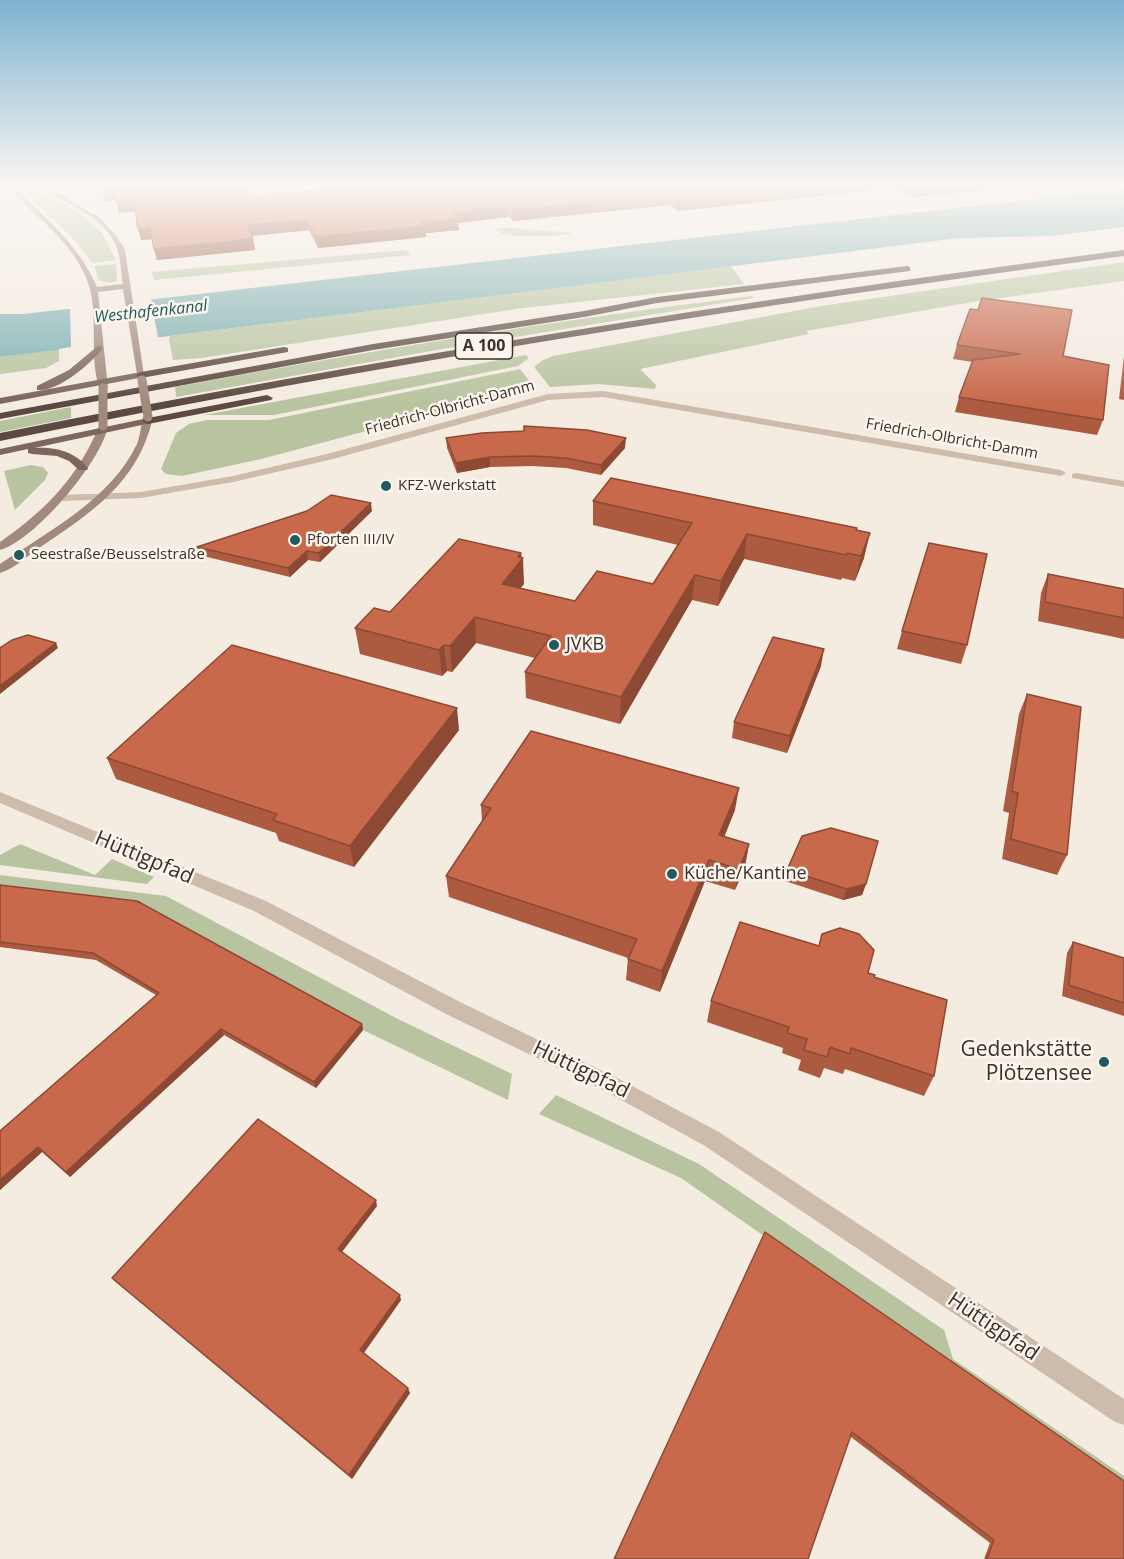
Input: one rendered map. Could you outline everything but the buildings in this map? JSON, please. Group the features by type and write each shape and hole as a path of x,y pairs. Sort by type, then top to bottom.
{"highway":[{"name":"A 100","path":"0,437 390,362 647,319 1082,259"},
{"name":"A 100","path":"0,416 362,349 657,300 916,268"},
{"path":"306,390 759,308 792,298"},
{"path":"562,306 657,300"},
{"path":"141,378 300,347"},
{"path":"148,419 283,395"}],"main road":[{"path":"0,547 30,527 62,498 83,468 103,428 96,303 94,290 80,259"},
{"path":"0,568 104,496 128,469 144,438 148,419 134,343 130,299 123,259"},
{"path":"94,290 128,286"},
{"path":"0,401 66,376 83,365 99,348"},
{"path":"0,401 141,378"},
{"path":"0,452 148,419"},
{"path":"0,452 53,452 73,458 83,468"}],"street":[{"name":"Friedrich-Olbricht-Damm","path":"62,498 141,495 233,479 339,454 519,403 575,394 603,394 635,399 1061,473"},
{"path":"1076,476 1124,484"},
{"name":"Hüttigpfad","path":"0,797 260,906 453,1008 622,1090 712,1139 1124,1413"}],"green space":[{"path":"89,259 116,260 92,263"},
{"path":"305,259 372,259 154,280 152,272"},
{"path":"1124,262 1124,281 978,301 806,331 809,334 640,369 656,385 655,389 598,384 550,387 534,367 553,356 821,306"},
{"path":"116,264 117,281 109,283 99,280 94,266"},
{"path":"731,266 744,284 523,308 201,358 173,360 169,339 170,336"},
{"path":"751,296 754,298 442,349 176,397 175,387 318,361 534,326"},
{"path":"59,349 59,361 46,368 0,374 0,357"},
{"path":"526,355 529,358 518,366 274,415 204,415"},
{"path":"520,369 536,389 509,393 261,459 182,476 166,474 161,469 176,433 189,424 207,420 269,420"},
{"path":"71,407 71,418 0,432 0,421"},
{"path":"31,465 43,467 48,473 45,480 15,510 4,471"},
{"path":"20,844 95,875 112,859 154,877 147,884 0,865 0,855"},
{"path":"0,875 166,896 398,1019 512,1074 508,1100 363,1030 140,908 0,890"},
{"path":"556,1095 699,1164 944,1330 953,1359 1124,1476 1124,1488 681,1178 539,1114"}],"water":[{"name":"Westhafenkanal","path":"510,259 792,259 0,357 0,314 23,314"}],"pier":[{"path":"156,296 151,299 158,338 168,337 169,339 59,352 59,349 71,347 70,309 65,309 65,307"}],"place":[{"name":"KFZ-Werkstatt","path":"386,486"},
{"name":"Pforten III/IV","path":"295,540"},
{"name":"Seestraße/Beusselstraße","path":"19,555"},
{"name":"JVKB","path":"554,645"},
{"name":"Küche/Kantine","path":"672,874"},
{"name":"Gedenkstätte Plötzensee","path":"1104,1062"}]}
